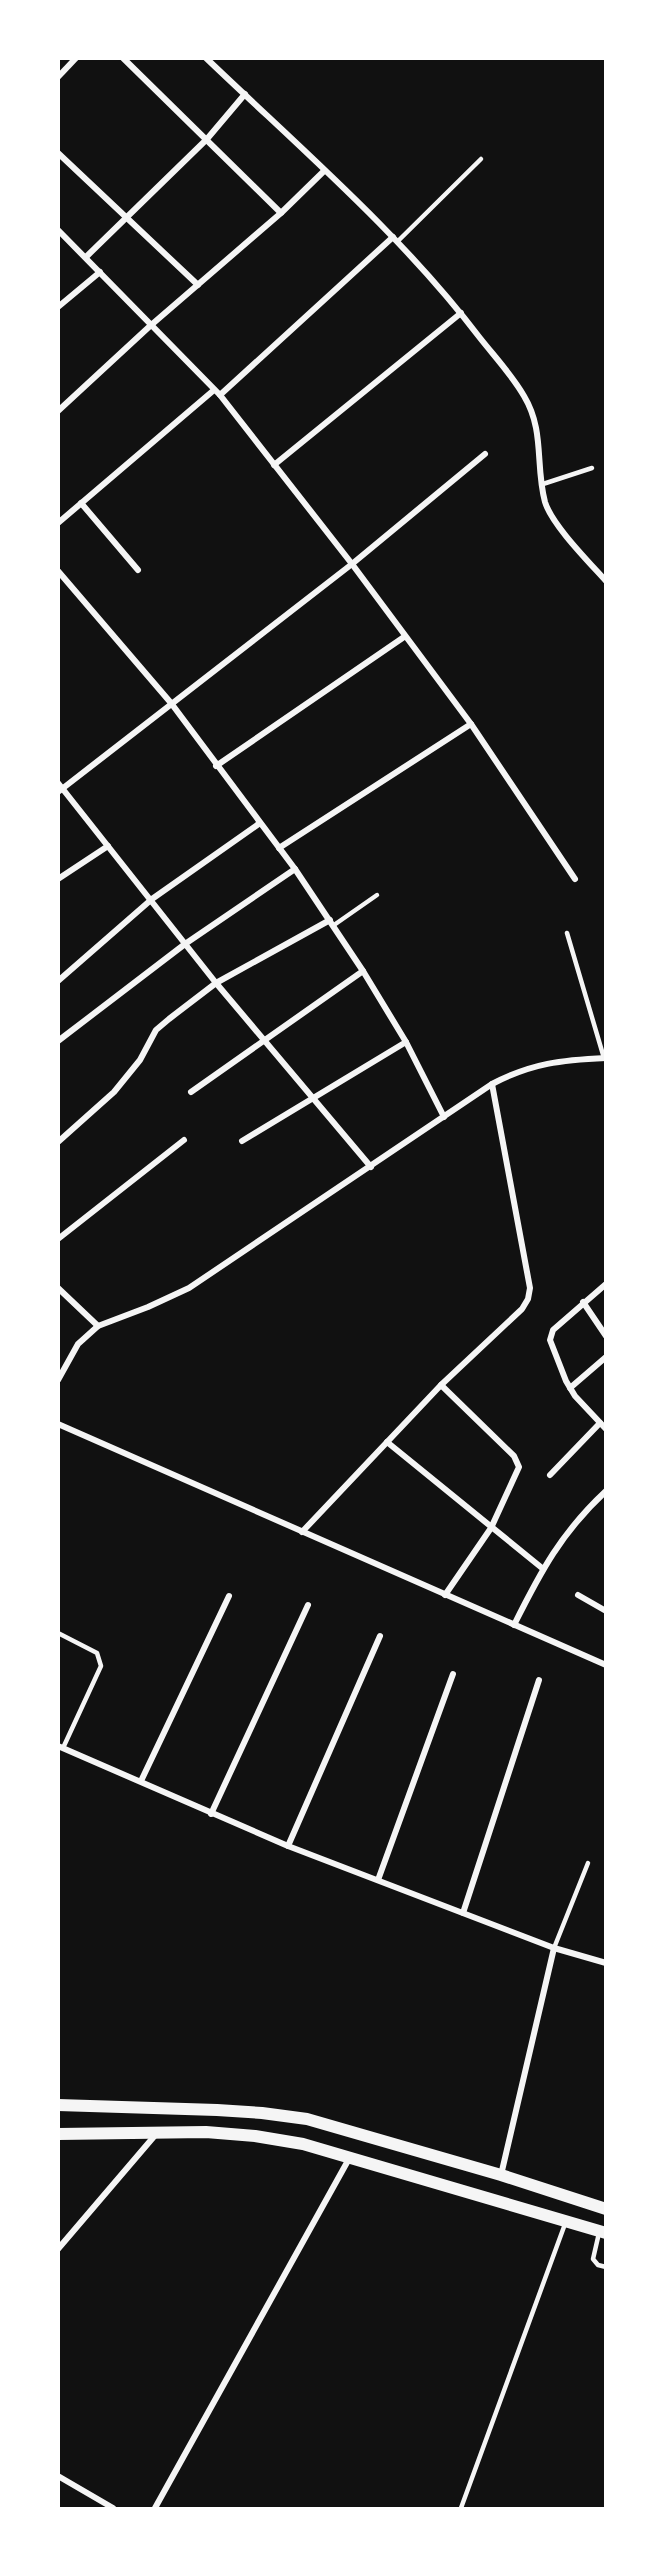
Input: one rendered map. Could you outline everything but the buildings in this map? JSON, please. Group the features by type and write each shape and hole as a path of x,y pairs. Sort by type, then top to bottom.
{"main road":[{"path":"58,2104 217,2110 307,2119 501,2175 606,2209"},
{"path":"58,2134 206,2132 255,2136 303,2144 602,2232"}],"street":[{"path":"58,77 76,58"},
{"path":"123,58 280,213"},
{"path":"206,58 395,239 461,313 524,395 539,437 546,503 554,519 606,581"},
{"path":"86,257 207,139 245,94"},
{"path":"58,153 198,285"},
{"path":"58,411 324,171"},
{"path":"58,230 217,393 352,564 404,637 471,724 575,879"},
{"path":"58,523 217,393 395,239"},
{"path":"58,307 100,272"},
{"path":"274,465 461,313"},
{"path":"371,1167 216,983 152,899 60,788 352,564 485,454"},
{"path":"81,503 138,570"},
{"path":"58,571 171,703 295,869 332,922 406,1042 444,1117"},
{"path":"216,766 404,637"},
{"path":"279,849 471,724"},
{"path":"58,981 152,899 260,823"},
{"path":"58,879 108,846"},
{"path":"58,1041 185,944 295,869"},
{"path":"58,1142 114,1092 140,1060 156,1030 216,983 332,922"},
{"path":"191,1092 263,1039 363,971"},
{"path":"242,1141 406,1042"},
{"path":"58,1380 78,1344 98,1326 189,1288 492,1084 524,1068 542,1063 605,1058"},
{"path":"302,1532 441,1385 522,1309 528,1299 530,1288 492,1084"},
{"path":"58,1239 184,1140"},
{"path":"606,1284 583,1302 550,1334 551,1343 570,1388 606,1429"},
{"path":"58,1288 98,1326"},
{"path":"583,1302 606,1336"},
{"path":"570,1388 606,1357"},
{"path":"441,1385 518,1462 516,1476 491,1528 445,1595"},
{"path":"550,1474 600,1423"},
{"path":"58,1424 606,1665"},
{"path":"387,1442 542,1568"},
{"path":"514,1624 542,1568 562,1537 606,1491"},
{"path":"578,1595 606,1611"},
{"path":"141,1781 229,1596"},
{"path":"211,1814 308,1605"},
{"path":"288,1846 380,1636"},
{"path":"378,1880 453,1674"},
{"path":"463,1913 539,1680"},
{"path":"61,1747 288,1846 554,1948 606,1964"},
{"path":"501,2175 554,1948"},
{"path":"58,2249 157,2132"},
{"path":"155,2508 350,2157"},
{"path":"58,2476 113,2508"}],"lane":[{"path":"395,239 481,159"},
{"path":"543,484 592,468"},
{"path":"332,922 377,895"},
{"path":"567,933 605,1058"},
{"path":"58,1633 97,1653 101,1666 61,1747"},
{"path":"554,1948 588,1863"},
{"path":"461,2508 566,2221"},
{"path":"602,2232 593,2259 598,2265 606,2267"}]}
